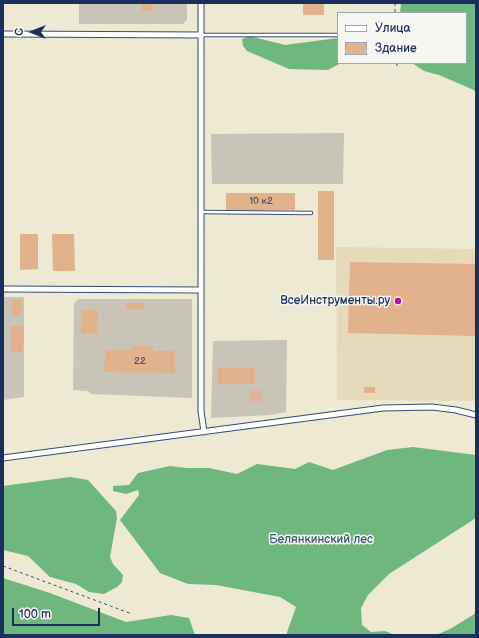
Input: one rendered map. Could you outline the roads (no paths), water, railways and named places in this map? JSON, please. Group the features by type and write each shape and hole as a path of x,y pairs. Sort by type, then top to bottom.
{"street":[{"path":"201,3 201,411 204,432"},
{"path":"3,34 202,35"},
{"path":"3,289 201,290"},
{"path":"3,458 383,408 432,407 456,410 476,415"}],"lane":[{"path":"202,35 336,35"},
{"path":"202,212 311,213"}],"place":[{"name":"ВсеИнструменты.ру","path":"398,301"}],"park label":[{"name":"Белянкинский лес","path":"321,540"}]}
